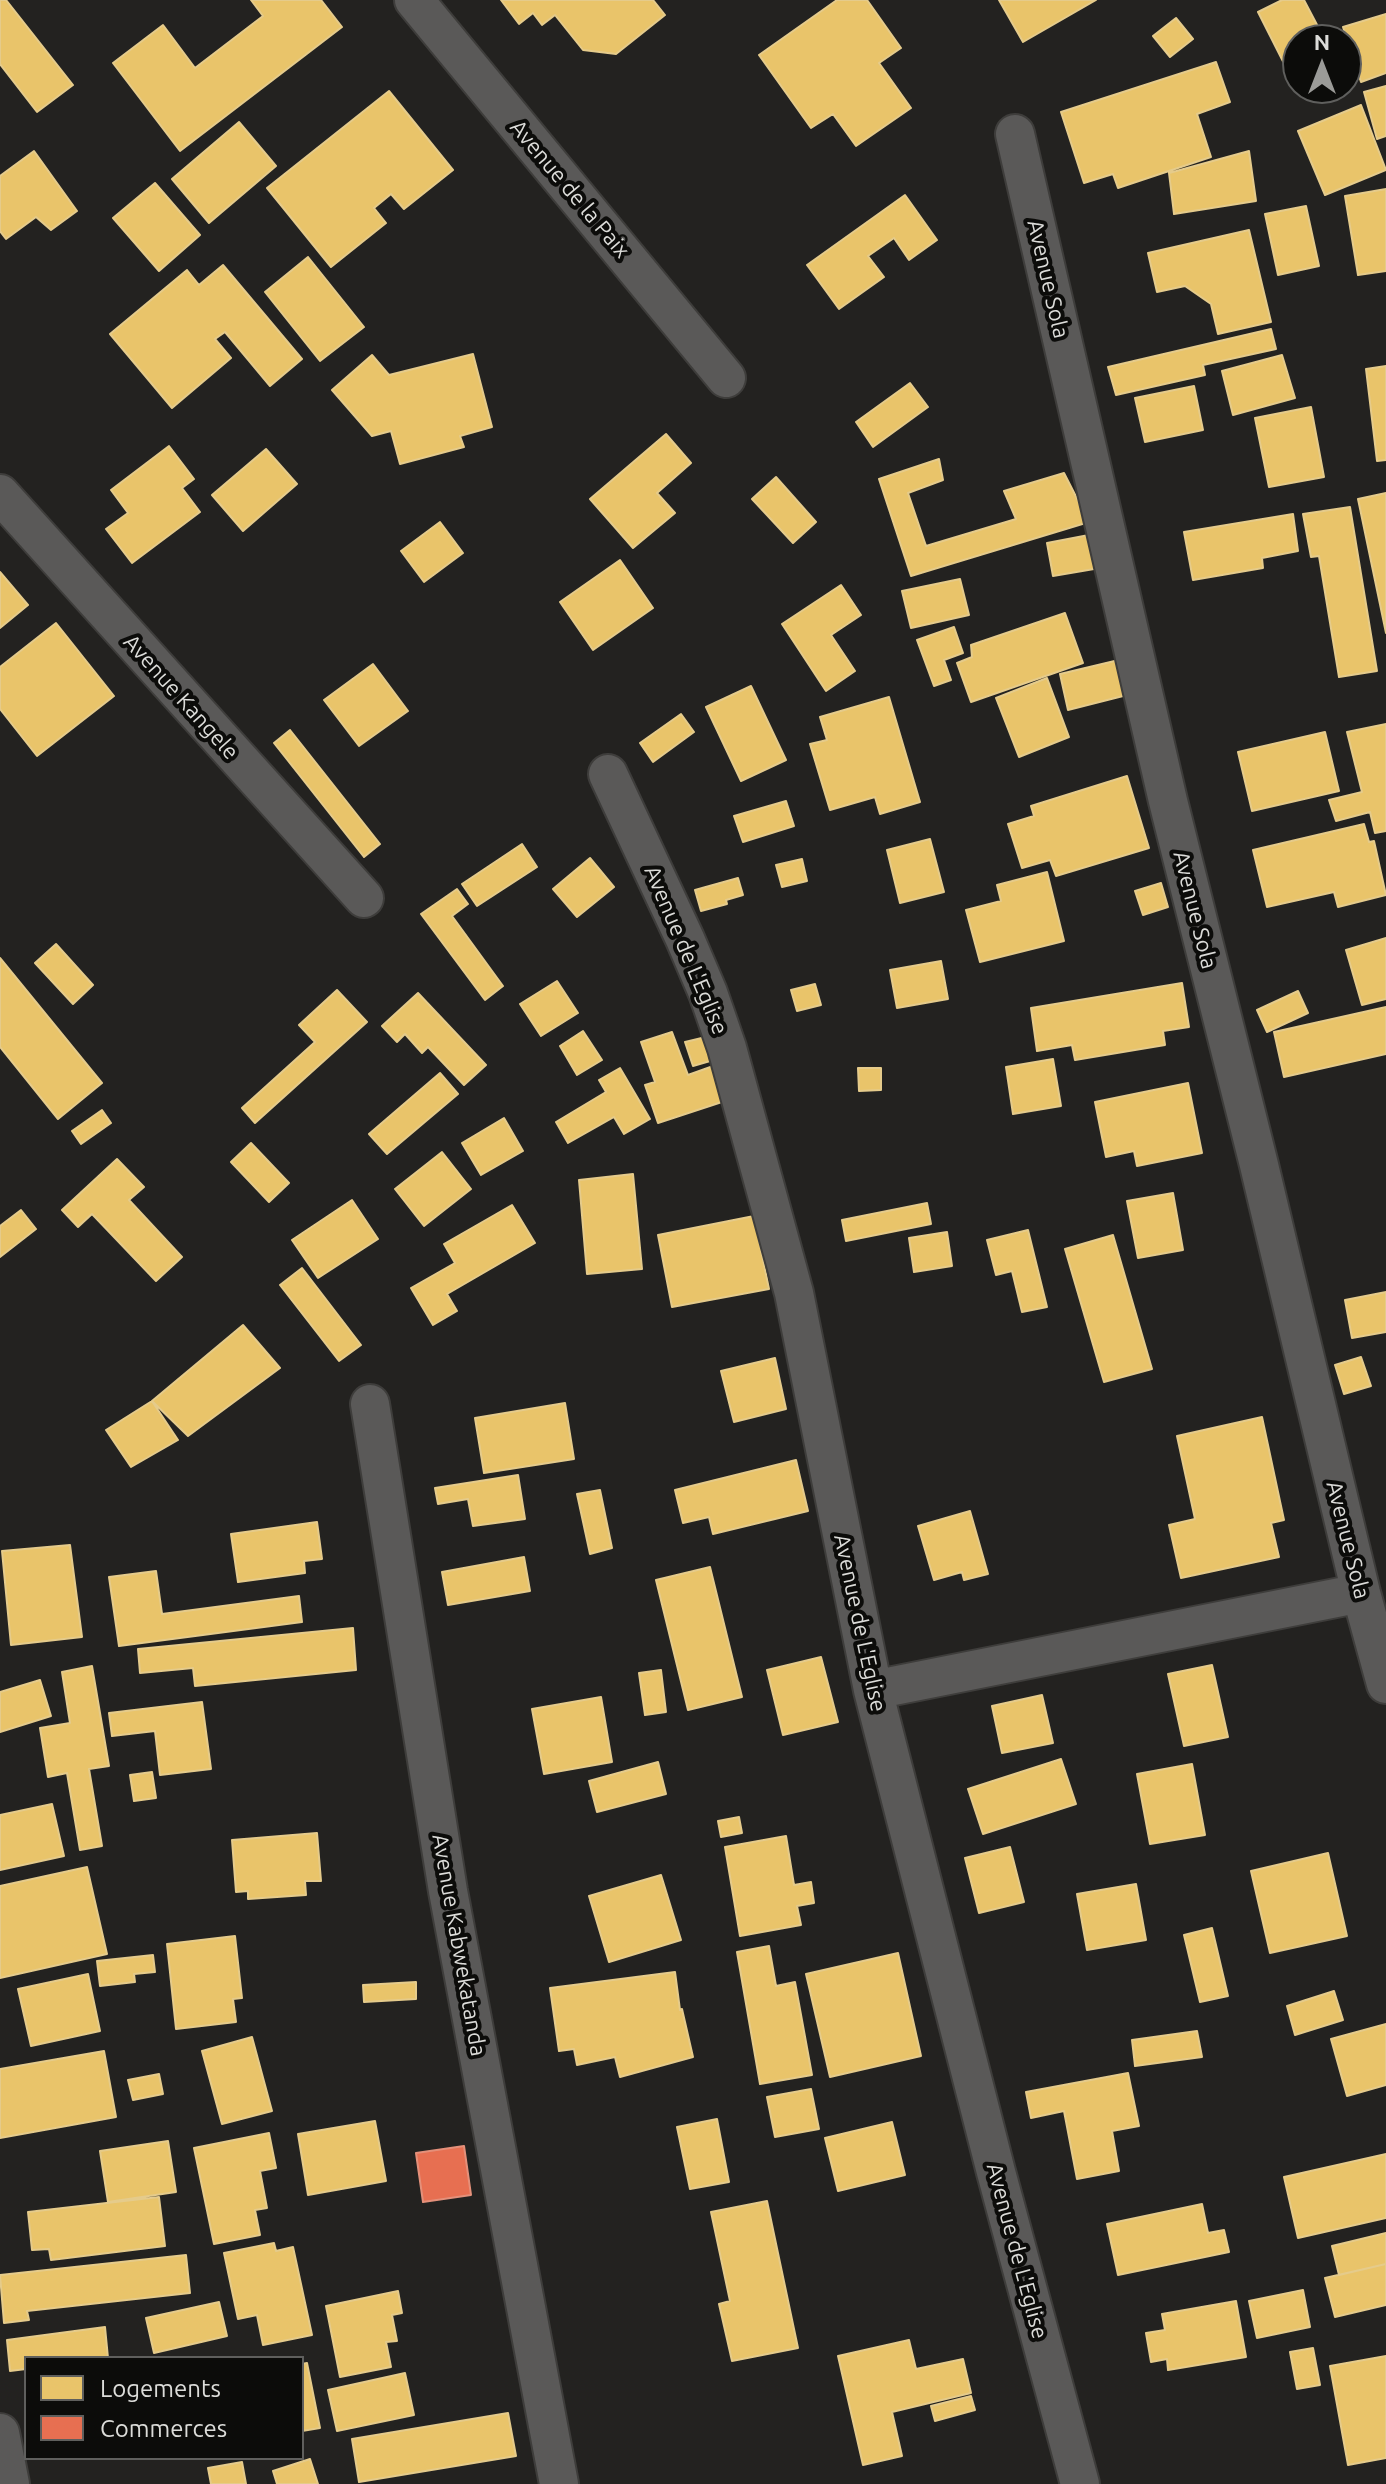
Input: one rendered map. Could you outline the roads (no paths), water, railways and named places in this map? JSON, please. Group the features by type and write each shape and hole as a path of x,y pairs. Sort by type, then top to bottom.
{"street":[{"name":"Avenue de la Paix","path":"414,0 726,378"},
{"name":"Avenue Sola","path":"1015,134 1168,801 1263,1180 1361,1593 1386,1684"},
{"name":"Avenue Kangele","path":"0,494 364,898"},
{"name":"Avenue de L'Eglise","path":"608,774 685,939 727,1048 794,1293 873,1690 996,2172 1080,2484"},
{"name":"Avenue Kabwekatanda","path":"370,1404 448,1891 559,2484"},
{"path":"873,1690 1361,1593"},
{"path":"0,2433 10,2484"}]}
